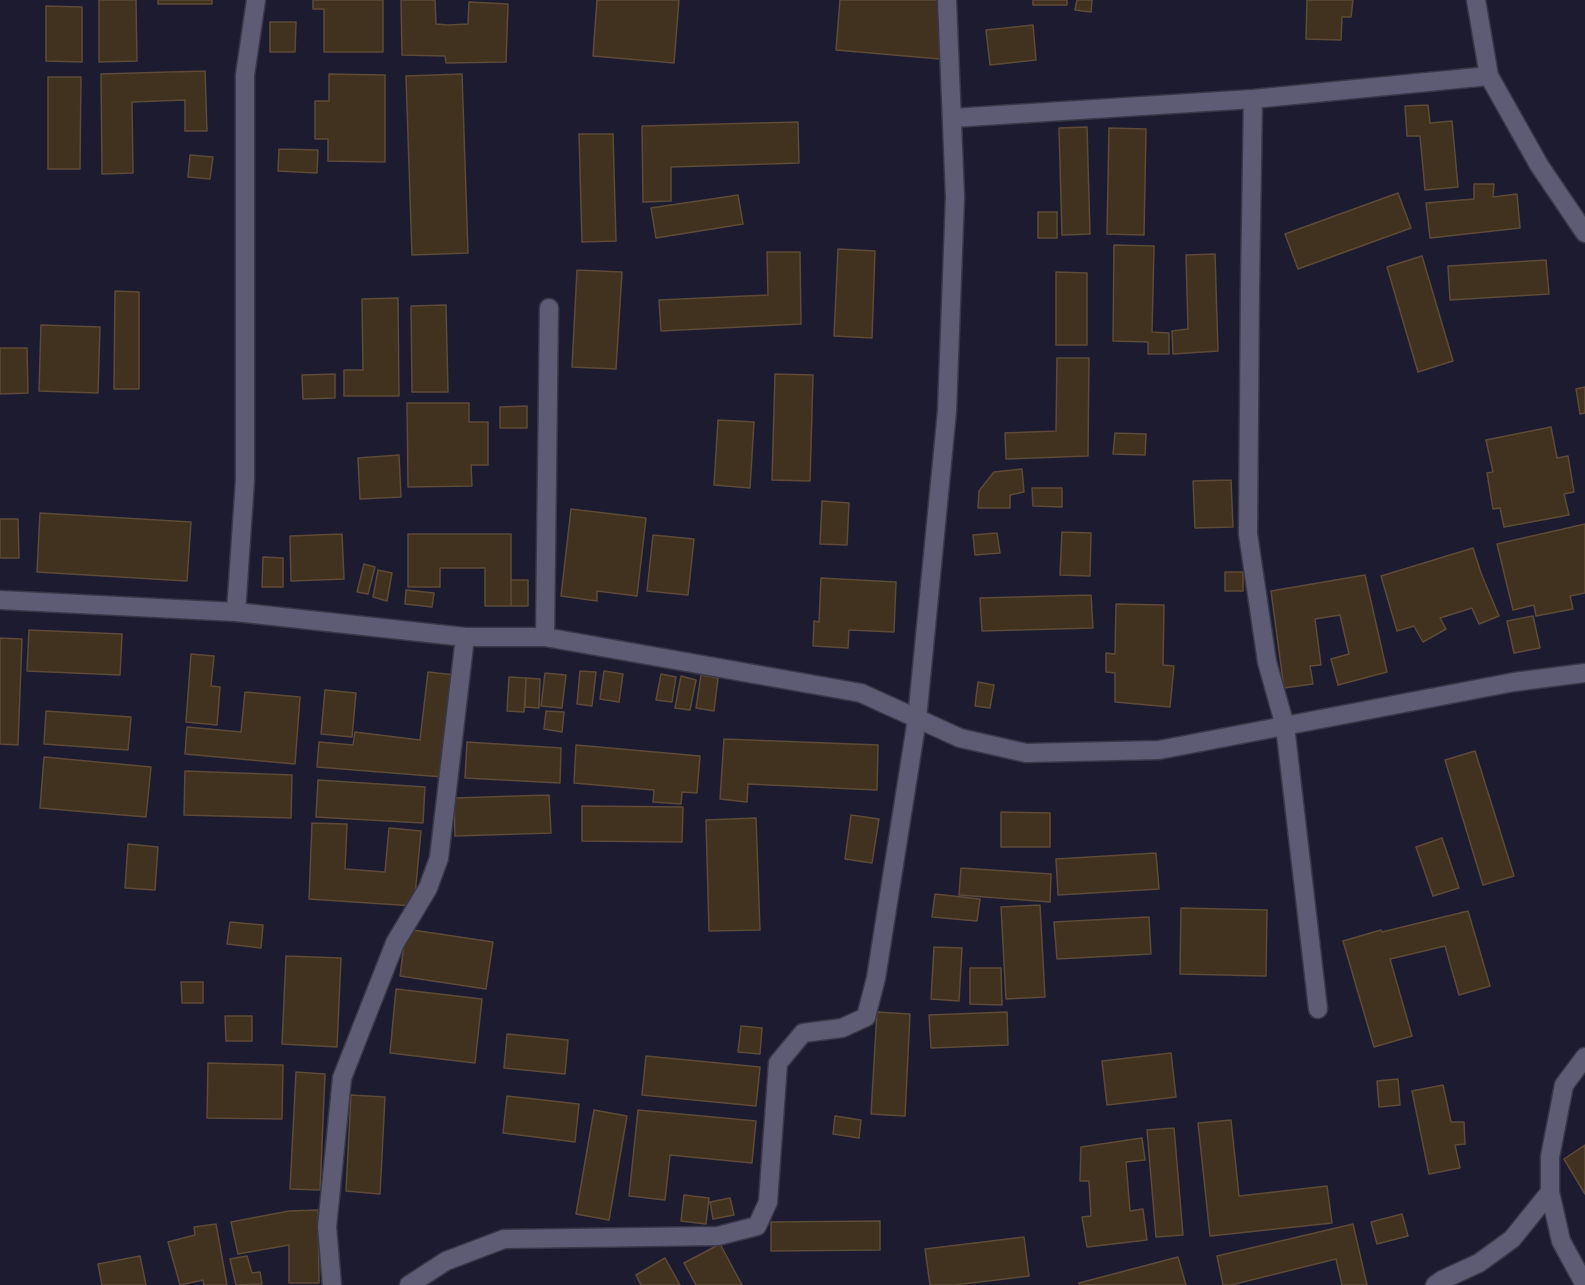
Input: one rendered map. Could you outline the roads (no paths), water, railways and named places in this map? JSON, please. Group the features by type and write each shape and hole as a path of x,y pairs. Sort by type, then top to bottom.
{"street":[{"path":"236,612 245,480 245,75 256,0"},
{"path":"409,1285 446,1261 504,1239 718,1236 757,1226 768,1202 778,1063 803,1033 842,1028 866,1017 876,978 917,719 946,411 955,197 947,0"},
{"path":"1476,0 1489,76 1539,165 1585,233"},
{"path":"952,118 1253,99 1489,76"},
{"path":"1253,99 1248,534 1267,663 1285,726 1318,1009"},
{"path":"545,637 549,308"},
{"path":"0,600 236,612 465,637 545,637 861,693 960,738 1026,753 1159,750 1514,682 1585,673"},
{"path":"332,1285 327,1227 342,1078 394,943 428,888 440,858 465,637"},
{"path":"1585,1057 1564,1084 1551,1157 1550,1192 1561,1241 1585,1285"},
{"path":"1435,1285 1479,1263 1512,1239 1550,1192"}]}
